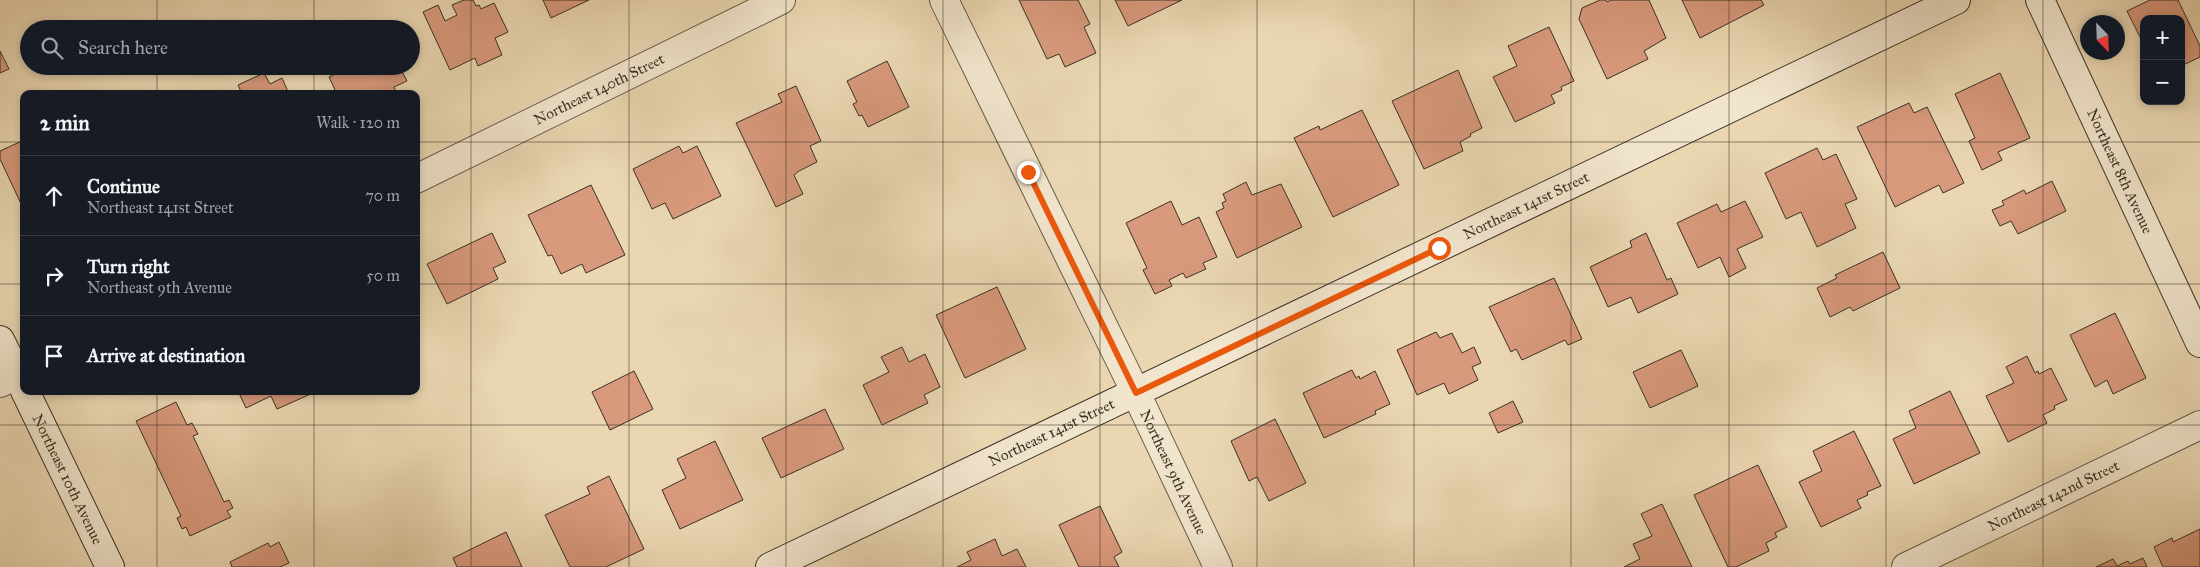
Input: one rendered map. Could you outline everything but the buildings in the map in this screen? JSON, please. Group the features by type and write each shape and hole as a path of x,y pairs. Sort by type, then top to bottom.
{"street":[{"name":"Northeast 140th Street","path":"420,177 781,0"},
{"name":"Northeast 9th Avenue","path":"944,0 1136,393 1218,567"},
{"name":"Northeast 141st Street","path":"770,567 1956,0"},
{"name":"Northeast 8th Avenue","path":"2040,0 2200,343"},
{"name":"Northeast 10th Avenue","path":"0,340 18,382"},
{"name":"Northeast 10th Avenue","path":"24,395 110,567"},
{"name":"Northeast 142nd Street","path":"1906,567 2200,425"}],"route":[{"path":"1028,172 1136,393 1439,248"}]}
